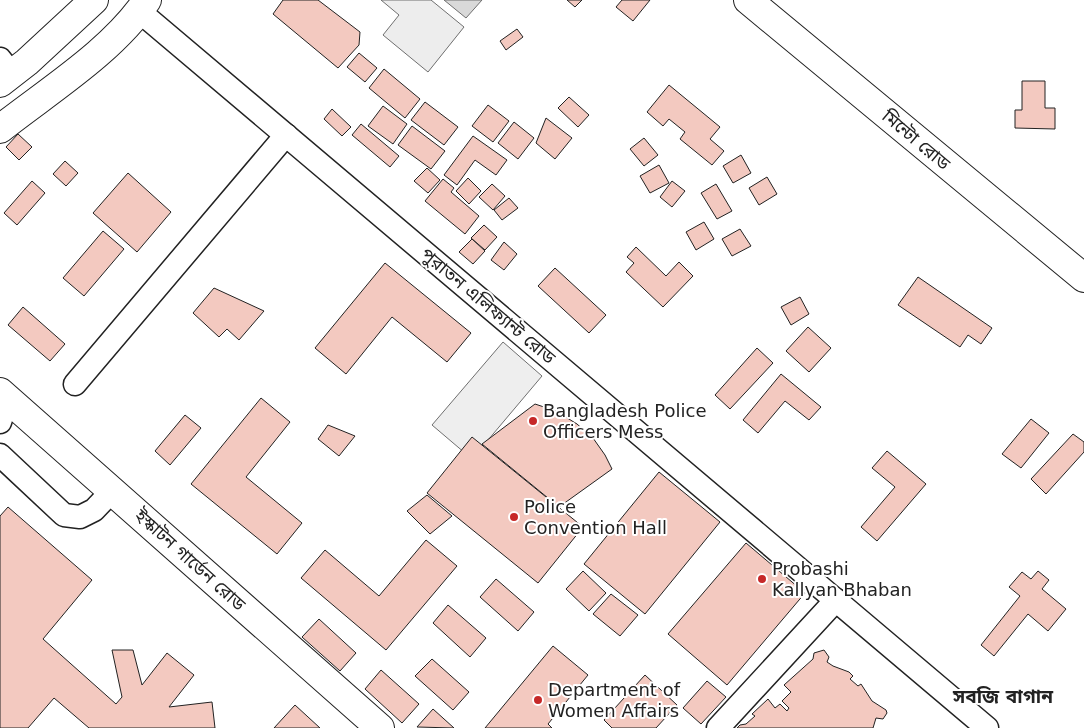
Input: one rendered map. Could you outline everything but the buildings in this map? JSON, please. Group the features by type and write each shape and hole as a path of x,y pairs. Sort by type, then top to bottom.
{"main road":[{"path":"4,72 26,62 94,0"},
{"name":"মিন্টো রোড","path":"748,0 1084,278"},
{"path":"0,129 91,59 121,31 143,5"},
{"name":"ইস্কাটন গার্ডেন রোড","path":"3,404 112,490 380,728"}],"street":[{"name":"পুরাতন এলিফ্যান্ট রোড","path":"143,5 286,135 987,728"},
{"path":"75,384 286,135"},
{"path":"0,455 64,515 80,517 94,510 112,490"},
{"path":"718,728 836,600"}],"shaded area":[{"path":"381,0 431,0 464,27 428,72 383,35 399,15"},
{"path":"444,0 482,0 466,18"},
{"path":"503,342 542,376 472,459 432,425"}],"place":[{"name":"Bangladesh Police Officers Mess","path":"533,421"},
{"name":"Police Convention Hall","path":"514,517"},
{"name":"Probashi Kallyan Bhaban","path":"762,579"},
{"name":"Department of Women Affairs","path":"538,700"}],"district":[{"name":"সবজি বাগান","path":"1003,696"}]}
